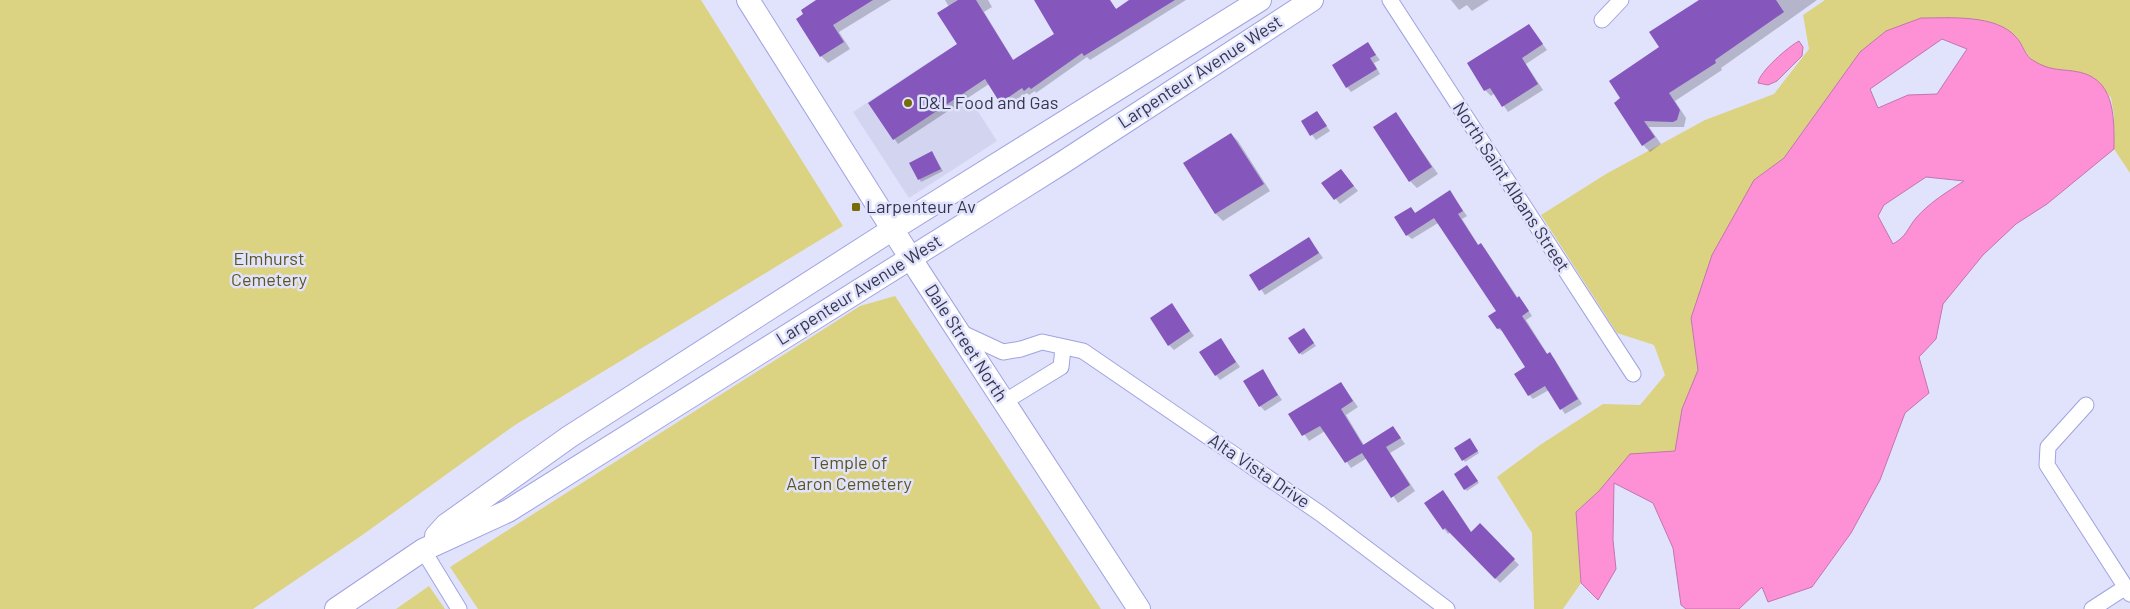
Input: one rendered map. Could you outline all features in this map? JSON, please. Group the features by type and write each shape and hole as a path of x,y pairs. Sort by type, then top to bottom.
{"main road":[{"name":"Larpenteur Avenue West","path":"423,550 446,525 569,437 893,229 1260,0"},
{"name":"Larpenteur Avenue West","path":"336,609 423,550 508,511 1062,163 1312,0"},
{"name":"Dale Street North","path":"755,2 910,257 1139,609"}],"street":[{"name":"North Saint Albans Street","path":"1390,0 1633,374"},
{"path":"1602,20 1621,0"},
{"name":"Alta Vista Drive","path":"958,330 1003,352 1021,349 1042,342 1083,352 1321,514 1447,609"},
{"path":"1004,402 1061,367 1063,348"},
{"path":"2086,405 2048,446 2047,465 2128,591 2092,609"},
{"path":"423,550 459,609"}],"shaded area":[{"path":"1921,18 1971,19 1997,24 2016,37 2028,57 2039,64 2049,68 2087,74 2098,81 2105,89 2110,100 2114,124 2114,149 2047,204 2016,224 1983,255 1943,304 1936,339 1919,357 1929,393 1905,413 1880,480 1851,533 1812,587 1768,602 1762,587 1739,609 1686,609 1681,605 1673,548 1653,503 1614,483 1613,540 1616,569 1598,600 1581,583 1576,512 1599,491 1630,454 1675,451 1682,409 1698,370 1691,318 1712,255 1754,180 1784,158 1860,52 1886,31","holes":["1942,39 1967,49 1937,94 1908,95 1878,108 1870,89","1926,177 1964,181 1927,207 1916,218 1904,235 1893,244 1878,216 1884,205"]},
{"path":"1799,41 1803,47 1802,56 1777,81 1768,85 1758,83 1763,72"},
{"path":"941,54 997,141 909,198 853,112"}],"green space":[{"name":"Elmhurst Cemetery","path":"0,0 701,0 843,226 515,425 361,536 253,609 0,609"},
{"path":"1825,0 2130,0 2130,173 2114,149 2114,116 2111,98 2094,78 2075,71 2052,70 2031,60 2016,36 1992,23 1860,52 1784,158 1754,180 1691,318 1698,370 1675,451 1630,455 1599,491 1576,512 1581,583 1563,609 1534,609 1532,533 1497,477 1540,445 1603,404 1640,405 1665,375 1654,345 1617,333 1541,215 1606,174 1705,120 1774,94 1809,49 1803,15"},
{"name":"Temple of Aaron Cemetery","path":"895,296 1101,609 478,609 450,567 860,306"},
{"path":"429,586 445,609 396,609"}],"building":[{"path":"816,0 873,0 833,25 844,42 820,57 796,19 803,14 801,10"},
{"path":"958,0 976,0 1013,60 1054,34 1034,0 1110,0 1116,9 1129,0 1175,0 1084,56 1082,53 1031,89 1029,87 1024,91 1022,88 1000,103 985,79 893,140 868,103 957,44 937,13"},
{"path":"1699,0 1776,0 1784,12 1715,60 1716,63 1669,93 1680,110 1677,120 1673,122 1644,121 1655,137 1642,146 1614,103 1620,98 1609,81 1659,47 1649,32"},
{"path":"1529,24 1543,44 1522,58 1538,84 1502,107 1490,88 1484,91 1467,63"},
{"path":"1368,42 1376,55 1370,58 1377,69 1346,88 1332,65"},
{"path":"1317,111 1327,126 1310,136 1301,121"},
{"path":"1396,112 1432,167 1409,182 1373,127"},
{"path":"1231,133 1264,184 1215,214 1183,163"},
{"path":"932,151 941,169 918,180 909,163"},
{"path":"1341,169 1354,186 1334,200 1321,183"},
{"path":"1450,190 1463,211 1458,214 1478,245 1481,243 1517,298 1519,296 1529,311 1522,316 1547,354 1550,352 1578,399 1560,410 1545,386 1528,396 1514,374 1525,367 1500,328 1497,329 1488,316 1496,311 1434,218 1406,236 1394,217 1411,207 1415,213"},
{"path":"1309,237 1319,253 1259,291 1249,275"},
{"path":"1172,303 1190,331 1168,346 1150,318"},
{"path":"1304,328 1314,343 1299,354 1288,338"},
{"path":"1221,338 1236,362 1215,376 1199,352"},
{"path":"1263,369 1278,395 1259,407 1243,381"},
{"path":"1341,382 1353,401 1341,409 1363,445 1393,426 1401,438 1386,447 1410,485 1391,498 1362,453 1345,463 1320,426 1302,436 1288,414"},
{"path":"1470,438 1478,451 1462,461 1454,448"},
{"path":"1467,465 1478,481 1464,490 1454,474"},
{"path":"1443,490 1471,532 1480,523 1515,559 1495,579 1445,528 1443,530 1424,503"}],"place":[{"name":"D&L Food and Gas","path":"908,103"},
{"name":"Larpenteur Av","path":"856,207"}]}
